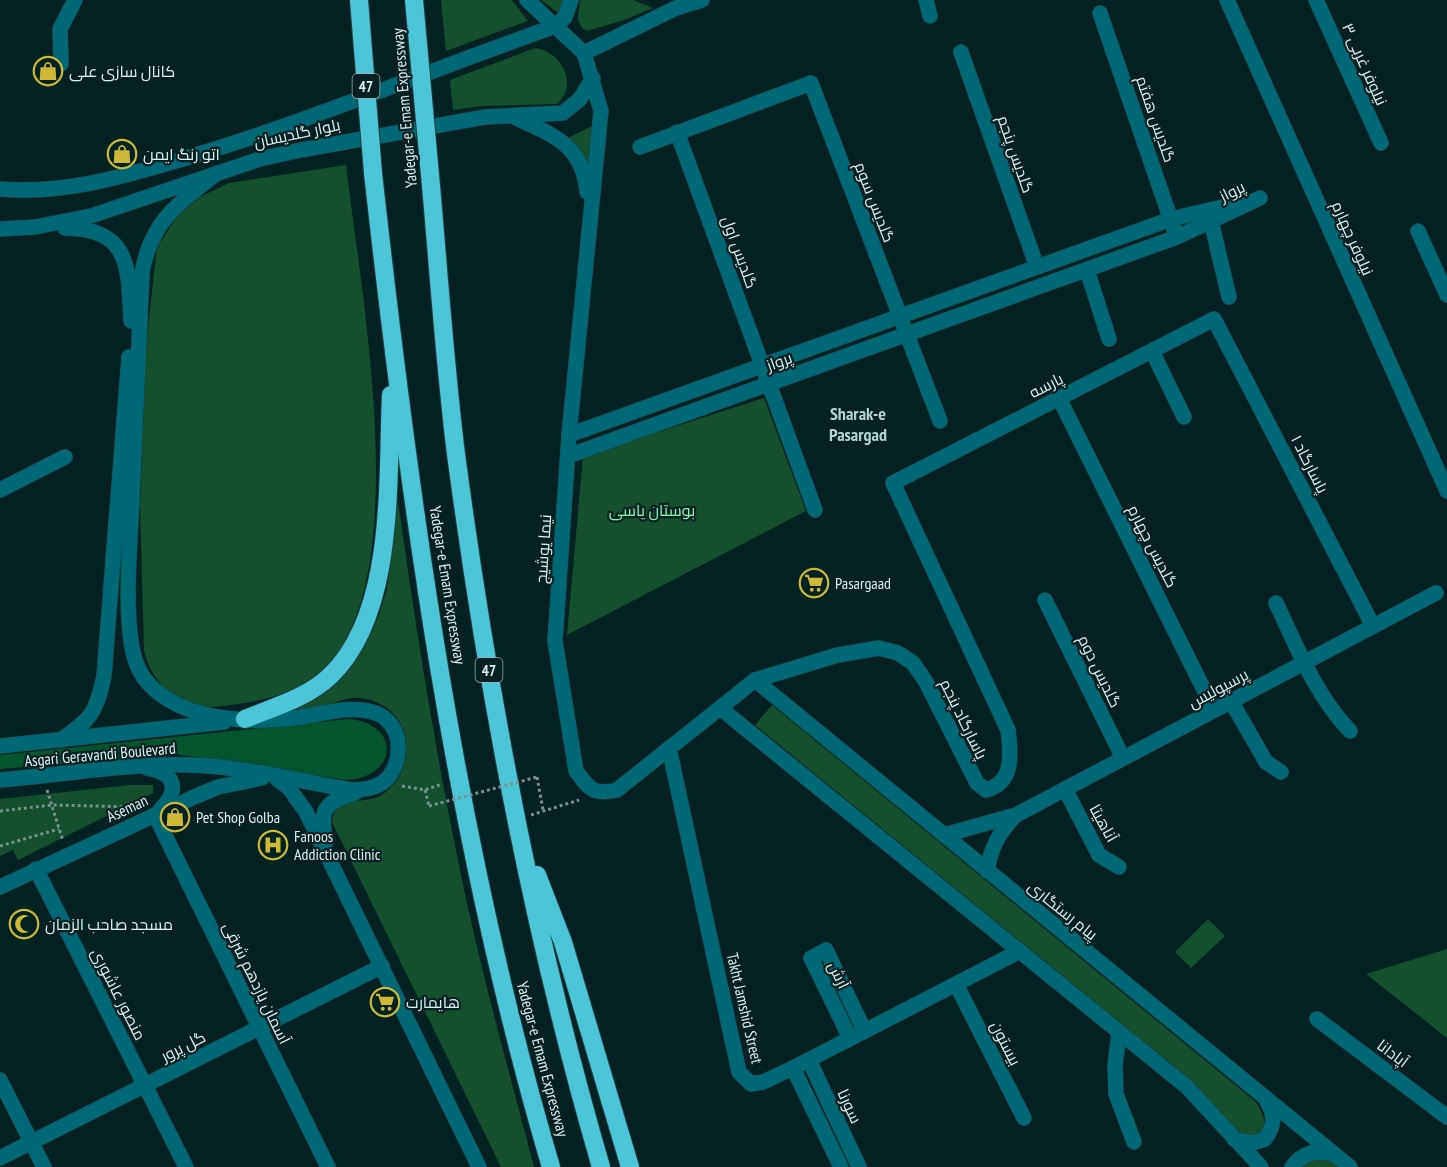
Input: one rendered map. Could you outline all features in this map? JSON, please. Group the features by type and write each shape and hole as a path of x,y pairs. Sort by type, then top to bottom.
{"highway":[{"name":"Yadegar-e Emam Expressway","path":"359,0 373,173 393,354 434,630 471,836 520,1061 551,1167"},
{"name":"Yadegar-e Emam Expressway","path":"414,0 456,452 481,619 515,821 567,1049 601,1167"},
{"path":"245,719 314,689 331,676 345,659 367,619 375,592 385,518 393,354"},
{"path":"515,821 563,942 630,1167"}],"street":[{"path":"61,64 60,29 75,0"},
{"path":"527,0 584,53 593,78 601,124 589,210"},
{"path":"556,26 565,17 571,0"},
{"path":"584,53 676,8 702,0"},
{"path":"926,0 930,16"},
{"name":"نیلوفر چهارم","path":"1227,0 1447,491"},
{"name":"نیلوفر غربی ۳","path":"1316,0 1381,142"},
{"name":"گلدیس هفتم","path":"1100,13 1177,237"},
{"name":"بلوار گلدیسان","path":"0,189 62,189 147,170 325,113 556,26"},
{"name":"گلدیس پنجم","path":"961,52 1037,267"},
{"name":"بلوار گلدیسان","path":"0,229 35,228 99,213 260,159 330,144 485,117 563,113 580,99 593,78"},
{"name":"گلدیس سوم","path":"677,132 811,83 906,335"},
{"path":"513,117 560,138 568,146 583,171 589,210"},
{"path":"640,147 677,132"},
{"name":"گلدیس اول","path":"677,132 770,384"},
{"path":"217,173 173,208 162,220 145,257 130,537 130,640 141,673 163,698 188,709 245,719 294,718 339,711 379,714 391,725 398,740 399,756 393,771 382,783 336,798 325,808 326,839 334,868"},
{"name":"پرواز","path":"568,456 1177,237 1260,198 1171,219 569,435"},
{"name":"نیما یوشیج","path":"589,210 569,435 555,641 576,771 588,787 601,794"},
{"path":"1212,221 1229,297"},
{"path":"35,228 86,228 105,234 119,249 129,281 131,325 104,676 98,705 91,715 61,740"},
{"path":"1418,231 1447,295"},
{"path":"1087,270 1109,339"},
{"name":"پارسه","path":"894,483 1215,319"},
{"name":"پاسارگاد ۱","path":"1215,319 1373,626"},
{"path":"906,335 940,421"},
{"path":"1152,351 1184,417"},
{"path":"770,384 816,510"},
{"name":"گلدیس چهارم","path":"1059,398 1214,710"},
{"path":"0,490 65,457"},
{"name":"پاسارگاد پنجم","path":"755,680 838,655 879,648 898,653 913,663 926,682 977,783 986,790 998,787 1006,776 1011,754 1008,730 894,483"},
{"name":"پرسپولیس","path":"944,836 1016,815 1436,593"},
{"name":"گلدیس دوم","path":"1045,600 1123,758"},
{"path":"1276,603 1304,663 1336,717 1350,731"},
{"path":"601,794 617,790 755,680"},
{"name":"پیام رستگاری","path":"755,680 1350,1167"},
{"path":"1231,701 1266,762 1281,772"},
{"path":"720,708 1187,1087 1261,1167"},
{"name":"Asgari Geravandi Boulevard","path":"0,746 245,719"},
{"name":"Takht Jamshid Street","path":"669,748 739,1072 751,1084 763,1082 793,1068 1020,951"},
{"path":"141,766 158,771 172,784 174,792 170,800 155,815"},
{"name":"Asgari Geravandi Boulevard","path":"0,780 141,766 219,767 352,790 367,789"},
{"path":"273,776 298,800 334,868 479,1167"},
{"name":"Aseman","path":"0,887 67,854 218,787 273,776"},
{"name":"آناهیتا","path":"1065,789 1099,855 1119,867"},
{"name":"آسمان یازدهم شرقی","path":"155,815 328,1167"},
{"name":"پرسپولیس","path":"987,872 991,850 1001,830 1016,815"},
{"name":"منصور عاشوری","path":"36,869 186,1167"},
{"name":"آرش","path":"850,1038 811,958 826,950 864,1030"},
{"name":"گل پرور","path":"0,1158 382,966"},
{"name":"بیستون","path":"956,984 1024,1118"},
{"name":"آپادانا","path":"1317,1019 1447,1117"},
{"path":"1119,1032 1115,1066 1116,1094 1134,1142"},
{"name":"سورنا","path":"809,1060 859,1167"},
{"path":"793,1068 841,1167"},
{"path":"0,1080 44,1167"},
{"path":"1234,1138 1252,1143 1265,1139 1273,1129 1274,1114 1266,1099"},
{"path":"1292,1167 1301,1155 1314,1151 1334,1154"}],"path":[{"path":"43,777 67,854"},
{"path":"382,783 426,790 429,806 537,777 543,810 601,794"},
{"path":"0,811 52,805 132,805"},
{"path":"0,846 60,829"}],"green space":[{"path":"441,0 512,0 528,21 446,51"},
{"path":"541,0 562,0 562,16"},
{"path":"580,0 633,0 653,8 587,31 582,28 578,20"},
{"path":"535,48 553,56 564,70 567,87 557,104 483,106 453,110 450,80"},
{"path":"592,126 590,168 568,138"},
{"path":"346,165 369,343 374,411 376,477 373,541 362,597 343,645 331,666 323,674 298,687 262,700 210,707 187,703 176,698 159,682 152,672 144,650 140,506 146,344 157,247 178,215 200,197 229,183"},
{"name":"بوستان یاسی","path":"764,398 806,511 567,635 583,456"},
{"path":"398,501 424,674 463,886 534,1167 501,1167 332,822 335,807 347,802 378,797 398,779 403,767 406,746 405,735 396,717 381,704 362,698 346,699 315,708 273,711 336,681 364,646 378,617 387,589"},
{"path":"772,705 1256,1102 1264,1121 1261,1133 1249,1136 1238,1133 1194,1083 755,725"},
{"path":"348,719 366,723 378,730 385,740 387,750 384,761 376,770 363,777 346,780 175,754 0,769 0,755"},
{"path":"130,785 153,785 153,793 18,860 13,850 0,856 0,799"},
{"path":"1208,919 1225,936 1191,968 1175,952"},
{"path":"1447,949 1447,1038 1366,974"},
{"path":"1309,1161 1333,1162 1339,1167 1302,1167"}],"place":[{"name":"کانال سازی علی","path":"48,71"},
{"name":"اتو رنگ ایمن","path":"122,154"},
{"name":"Pasargaad","path":"814,583"},
{"name":"Pet Shop Golba","path":"175,817"},
{"name":"Fanoos Addiction Clinic","path":"273,845"},
{"name":"مسجد صاحب الزمان","path":"24,924"},
{"name":"هایمارت","path":"385,1002"}],"district":[{"name":"Sharak-e Pasargad","path":"858,423"}]}
